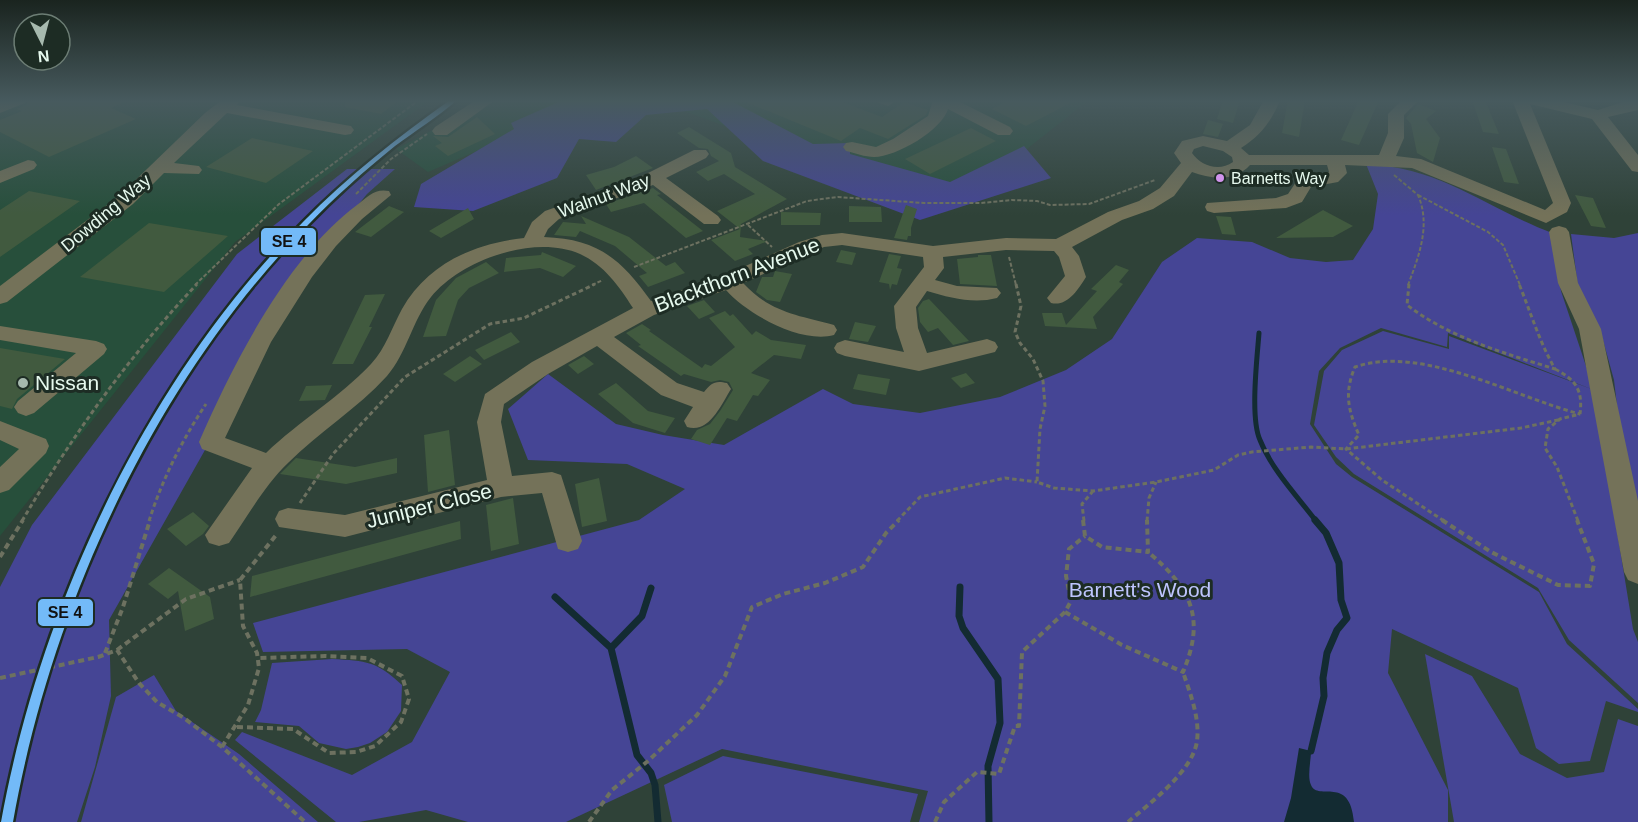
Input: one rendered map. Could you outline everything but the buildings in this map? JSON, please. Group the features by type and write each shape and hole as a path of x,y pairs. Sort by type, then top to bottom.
{"street":[{"name":"Dowding Way","path":"6,292 133,193 191,138"},
{"path":"852,147 870,152 884,151 907,138"},
{"path":"1229,147 1244,138"},
{"path":"1380,160 1396,138"},
{"path":"1242,160 1380,160 1415,163 1546,217 1560,208 1562,203 1536,138"},
{"path":"1616,138 1638,167"},
{"path":"1203,141 1229,147 1236,151 1242,160 1238,168 1224,172 1205,170 1190,163 1183,153 1188,145 1203,141"},
{"path":"0,178 25,167 1,157"},
{"path":"1214,207 1280,204 1295,198 1304,183 1332,178 1338,173 1335,160"},
{"name":"Walnut Way","path":"532,242 539,226 552,215 695,161"},
{"name":"Blackthorn Avenue","path":"598,336 646,310 730,281 782,256 822,241 842,239 933,252 1006,244 1060,245 1115,216 1146,205 1167,192 1190,163"},
{"path":"162,166 193,170"},
{"path":"655,178 706,215 722,202"},
{"path":"133,193 156,196"},
{"path":"270,465 211,442 226,404 246,365 299,280 341,230 382,195"},
{"path":"1559,232 1568,283 1590,329 1638,573"},
{"path":"219,535 270,465 289,446 354,395 381,368 390,357 417,301 440,276 459,263 483,253 532,242 553,242 574,246 605,260 621,275 646,310"},
{"path":"1058,298 1076,277 1069,256 1060,245"},
{"path":"919,363 908,328 905,306 917,294 922,283 934,268 933,252"},
{"path":"730,281 758,308 790,324 826,330"},
{"path":"922,283 957,293 990,294"},
{"path":"6,292 40,290"},
{"path":"0,333 96,349 26,407"},
{"path":"598,336 669,389 708,404"},
{"name":"Juniper Close","path":"288,519 345,526 501,488 489,422 493,400 540,368 598,336"},
{"path":"845,348 919,363 987,347"},
{"path":"0,430 37,446 0,483"},
{"path":"501,488 552,482 568,541"}],"path":[{"path":"0,557 81,427 136,354 182,300 261,220 298,189 367,138"},
{"path":"1380,160 1418,195 1488,232 1503,244 1533,318 1539,341 1555,369"},
{"path":"1418,195 1424,209 1425,225 1422,247 1407,288 1407,305 1418,316 1507,354 1555,369 1576,380 1583,398 1580,414"},
{"path":"748,225 782,256"},
{"path":"1006,244 1021,306 1015,332 1020,343 1033,359 1043,381 1045,406 1040,429 1037,482"},
{"path":"1346,449 1359,435 1348,411 1346,385 1355,367 1380,360 1420,363 1468,376 1554,408 1580,414"},
{"path":"589,822 612,790 648,761 697,715 725,676 752,607 783,594 825,583 863,567 886,533 920,496 1005,478 1037,482 1054,488 1093,491 1156,482 1214,470 1238,455 1252,452 1311,447 1346,449 1521,428 1580,414"},
{"path":"1346,449 1382,480 1491,552 1558,585 1590,586 1594,564 1557,467 1545,448 1548,429 1560,419"},
{"path":"1148,552 1147,525 1150,492 1156,482"},
{"path":"1085,536 1082,504 1093,491"},
{"path":"0,678 98,657 117,650 186,599 240,580 288,519"},
{"path":"1085,536 1102,547 1148,552 1167,566 1185,588 1195,617 1191,657 1183,672"},
{"path":"935,822 944,802 977,772 999,774 1015,726 1019,726 1022,652 1065,612 1071,601 1066,576 1070,549 1085,536"},
{"path":"222,747 237,727 254,690 258,658 253,644 244,631 240,580"},
{"path":"1065,612 1122,645 1183,672 1196,706 1196,748 1174,780 1128,822"},
{"path":"117,650 139,682 157,702 184,718 222,747 305,822"},
{"path":"237,727 293,729 329,753 356,752 375,746 401,722 409,699 402,676 367,658 325,656 258,658"}],"shaded area":[{"path":"0,138 377,138 235,242 0,536"},
{"path":"416,138 506,138 428,172 396,149"},
{"path":"759,138 1040,138 952,208"}],"green space":[{"path":"498,138 620,138 616,142 579,139 557,178 473,211 414,207 421,184"},
{"path":"739,138 802,138 813,144 850,143 850,154 950,182 1024,146 1051,178 920,220 763,161"},
{"name":"Barnett's Wood","path":"1366,164 1393,167 1441,181 1552,233 1561,291 1594,390 1448,333 1447,347 1381,328 1340,348 1319,371 1310,424 1336,464 1352,477 1539,592 1567,644 1638,709 1638,712 1606,701 1590,761 1559,764 1536,748 1518,688 1392,629 1388,673 1448,790 1448,822 919,822 928,791 722,749 566,822 468,822 426,810 359,822 336,822 235,740 242,732 352,775 412,742 450,672 407,649 263,652 253,623 639,520 685,489 627,464 528,460 508,409 548,374 616,424 663,435 724,445 823,389 853,404 920,413 1000,397 1066,370 1112,339 1162,262 1197,238 1252,242 1290,258 1326,262 1353,260 1373,229 1378,194"},
{"path":"347,169 395,169 367,194 310,264 109,620 111,696 95,767 77,822 0,822 0,587 32,525 237,254"},
{"path":"1638,233 1638,506 1619,423 1614,380 1601,333 1578,287 1571,234 1614,238"},
{"path":"1383,331 1449,349 1449,336 1594,390 1633,629 1638,642 1638,703 1569,640 1538,588 1354,474 1336,457 1314,425 1324,371 1342,350"},
{"path":"1425,654 1472,676 1520,754 1567,778 1604,772 1618,719 1638,726 1638,822 1454,822"},
{"path":"332,659 370,664 385,671 402,685 401,711 387,732 370,743 346,749 319,743 299,726 255,722 261,710 272,663"},
{"path":"154,675 176,711 239,754 318,822 81,822 116,697"},
{"path":"723,756 918,794 910,822 672,822 664,785"}],"water":[{"path":"1299,748 1311,751 1309,773 1311,785 1315,790 1334,792 1347,798 1354,822 1284,822 1291,798"}],"waterway":[{"path":"1259,333 1255,418 1260,440 1271,462 1316,521"},
{"path":"1311,751 1324,696 1323,678 1327,653 1337,630 1347,618 1341,600 1339,563 1326,533 1315,520"},
{"path":"960,587 959,616 963,628 998,679 1000,723 988,766 989,822"},
{"path":"611,648 642,616 651,588"},
{"path":"555,597 611,648"},
{"path":"611,648 637,755 651,773 655,785 658,822"}],"transit line":[{"path":"7,822 32,714 67,608 119,488 150,430 183,375 220,323 261,272 305,224 353,178 402,138"}],"place":[{"name":"Barnetts Way","path":"1220,178"},
{"name":"Nissan","path":"23,383"}]}
